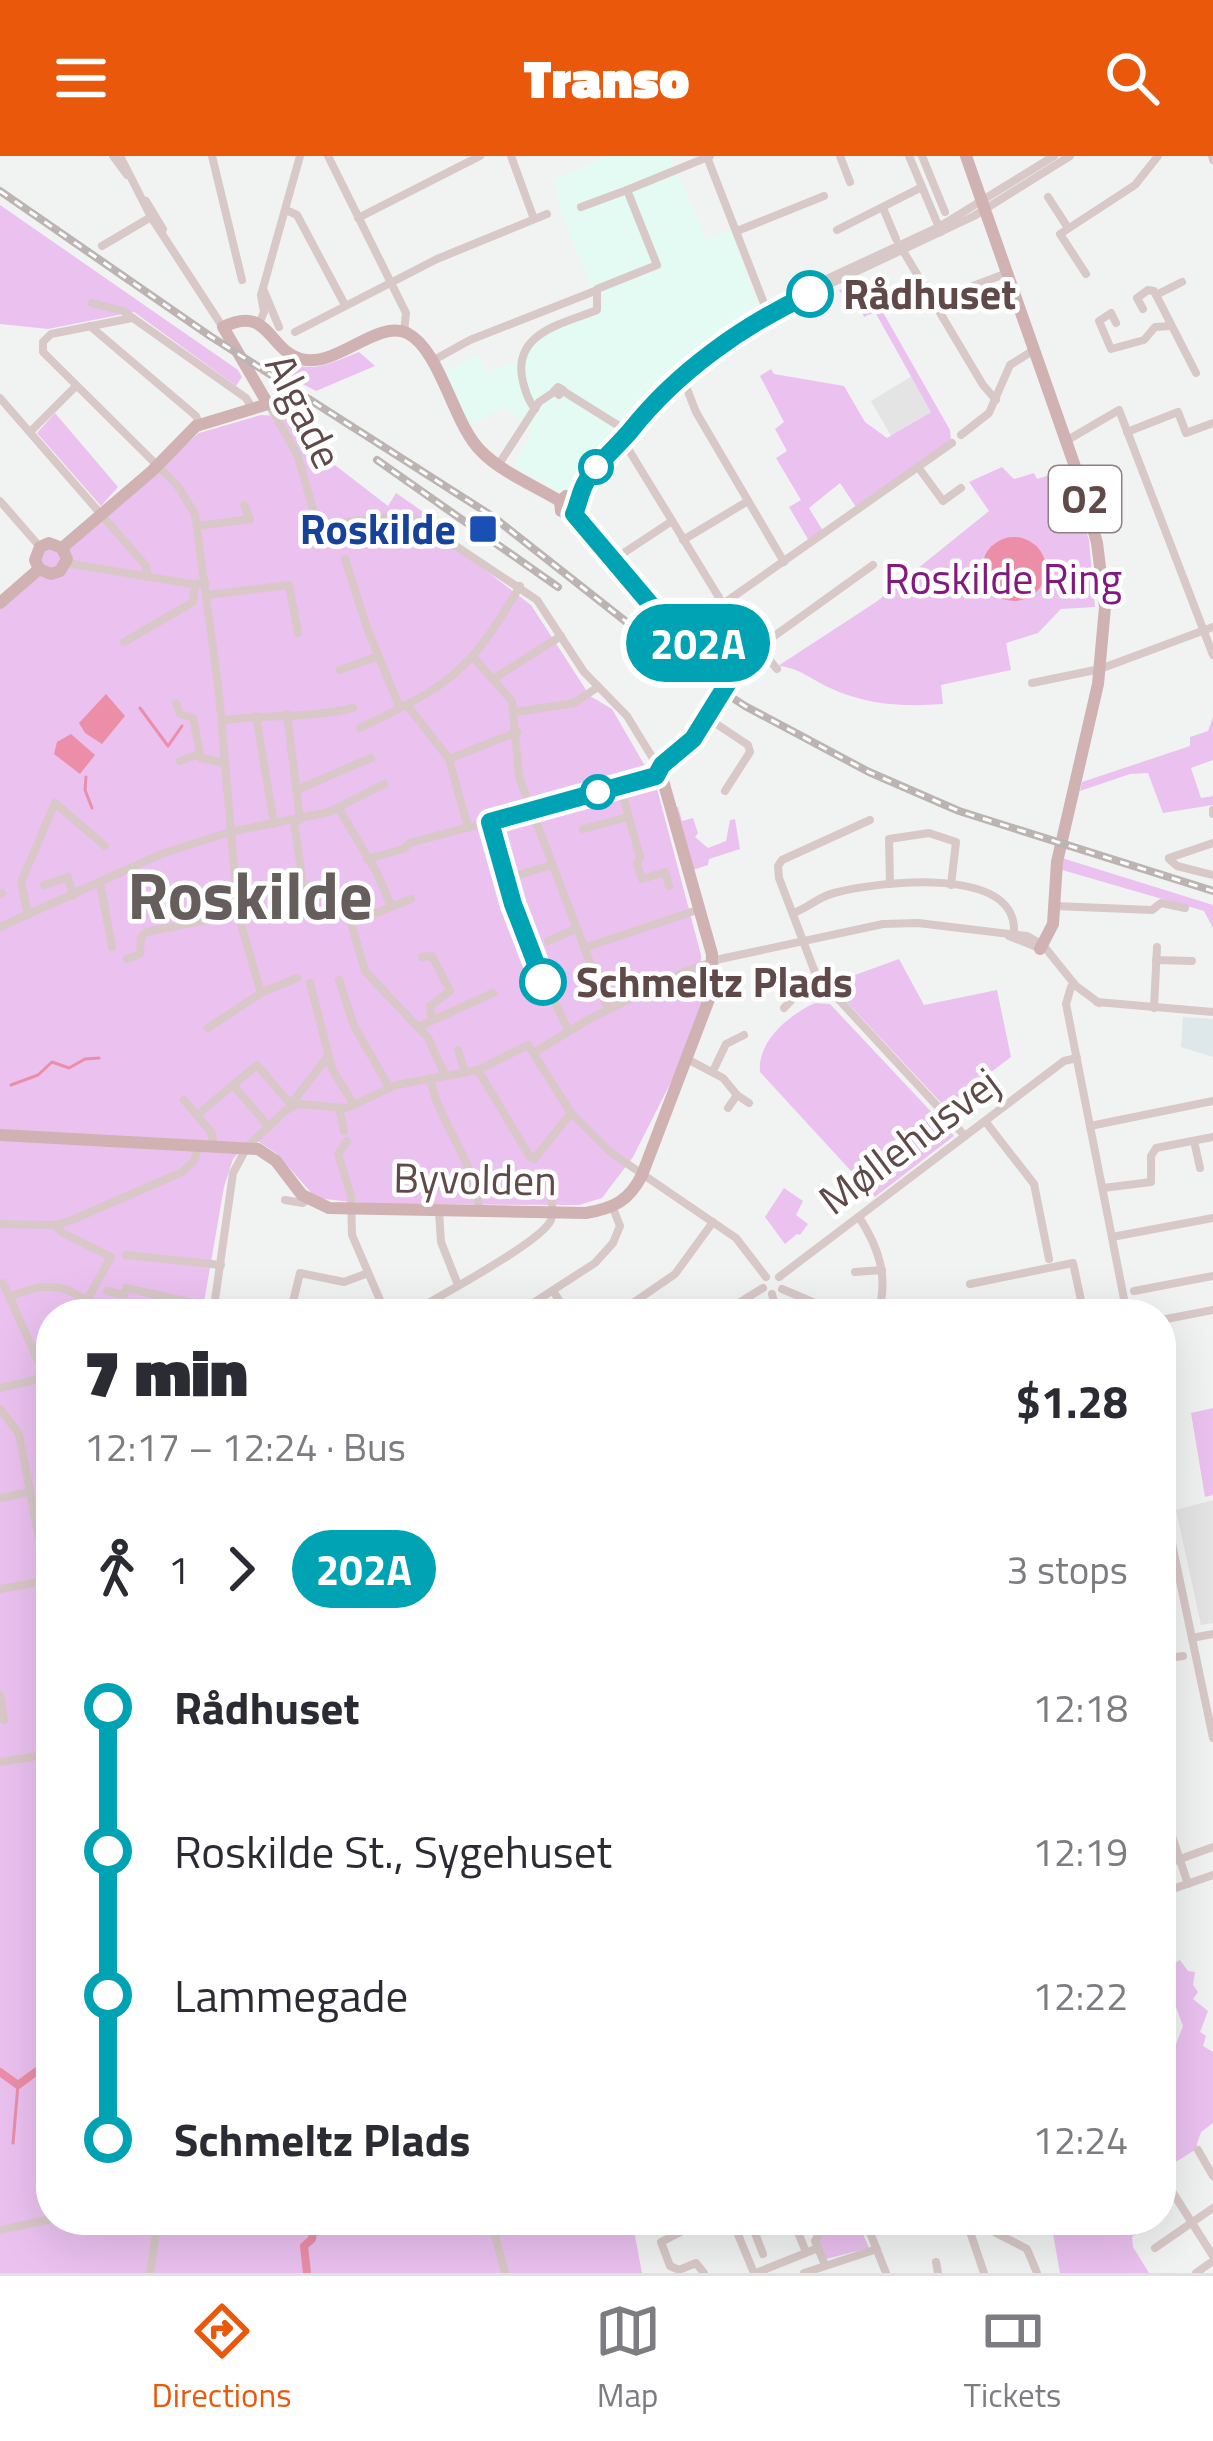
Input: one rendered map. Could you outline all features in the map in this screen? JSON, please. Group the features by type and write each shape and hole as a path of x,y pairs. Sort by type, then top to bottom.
{"main road":[{"name":"O2","path":"963,156 1093,526 1102,596 1086,734 1061,838 1051,930 1041,947"},
{"path":"223,327 238,321 259,324 292,355 310,361 390,332 404,332 418,341 472,440 499,464 570,503 652,607 723,664 729,681"},
{"name":"Algade","path":"223,327 268,404"},
{"path":"62,548 200,424 268,404"},
{"path":"49,543 62,548 66,563 56,574 39,569 35,560 40,547 49,543"},
{"path":"0,603 39,569"},
{"path":"639,1174 710,1005 712,963 660,770 713,708"},
{"path":"0,1135 247,1147 268,1154 308,1199"},
{"name":"Byvolden","path":"308,1199 351,1210 605,1209 639,1174"}],"street":[{"path":"117,156 164,233"},
{"path":"212,156 242,280"},
{"path":"259,324 264,309 262,290 300,156"},
{"path":"328,156 408,319 404,332"},
{"path":"358,218 480,156"},
{"path":"511,156 534,219"},
{"path":"581,207 708,156 770,310"},
{"path":"840,156 850,182"},
{"path":"909,156 940,230"},
{"path":"922,156 943,208 931,208"},
{"path":"983,206 1035,162 1054,156"},
{"path":"570,503 638,418 770,310 940,230 1070,156"},
{"path":"1086,274 1060,234 1138,183 1158,156"},
{"path":"837,230 922,187"},
{"path":"431,362 472,339 657,266 627,190"},
{"path":"141,195 223,327"},
{"path":"737,231 824,196"},
{"path":"1048,197 1068,228"},
{"path":"883,208 900,246 982,386 996,400"},
{"path":"286,210 297,214 345,305"},
{"path":"295,332 391,282 547,214"},
{"path":"102,246 151,217"},
{"path":"939,309 965,289 1007,274"},
{"path":"1156,295 1182,282"},
{"path":"262,290 279,328"},
{"path":"1143,309 1137,298 1148,290 1156,295 1196,373"},
{"path":"535,409 521,371 526,348 538,333 597,310 595,291"},
{"path":"91,326 93,304 123,310 247,398 254,410"},
{"path":"1115,322 1111,313 1100,321 1111,350 1144,340 1155,327 1172,326"},
{"path":"124,642 193,602 200,584 198,526 188,499 46,359 42,345 51,334 132,318"},
{"path":"91,326 200,424"},
{"path":"961,435 984,418 1010,365 1034,350"},
{"path":"678,382 784,562"},
{"path":"30,432 75,387"},
{"path":"499,464 542,399 558,392 627,431"},
{"path":"0,398 146,566 148,577"},
{"name":"Algade","path":"268,404 297,454 320,527 408,514 520,586"},
{"path":"1066,441 1119,410 1209,628 1213,655"},
{"path":"1127,432 1178,412 1186,433 1213,423"},
{"path":"652,607 690,627 952,442"},
{"path":"626,448 723,604 777,669"},
{"path":"918,467 945,504 936,511"},
{"path":"943,501 961,488"},
{"path":"683,540 748,501"},
{"path":"198,526 250,519 244,505"},
{"path":"2,508 40,547"},
{"path":"613,560 672,521"},
{"path":"345,559 378,656 404,706 449,759 468,828"},
{"path":"66,563 200,584 207,595 238,914 261,993"},
{"path":"759,647 873,566"},
{"path":"207,595 289,585 298,633"},
{"path":"360,728 439,688 474,658 520,586 538,602 598,687 623,710 660,770 656,776 367,859"},
{"path":"1032,683 1097,670 1209,628"},
{"path":"494,679 561,636"},
{"path":"340,670 378,656"},
{"path":"474,658 512,701 519,777 608,1010"},
{"path":"516,712 570,705 598,687"},
{"path":"176,703 180,714 193,718 200,754 206,761 225,763"},
{"path":"222,720 287,713 318,716 353,709"},
{"path":"287,713 306,905"},
{"path":"256,716 274,824"},
{"path":"680,752 692,749 715,723 748,745 750,752 724,790"},
{"path":"449,759 518,732"},
{"path":"180,760 200,754"},
{"path":"301,788 371,758"},
{"path":"0,927 157,856 230,832 339,809 384,784"},
{"path":"620,786 642,879 663,872 669,886"},
{"path":"28,915 21,881 55,803 105,846"},
{"path":"339,809 391,906"},
{"path":"584,829 629,817"},
{"path":"870,820 780,862 777,872 821,982 965,1136"},
{"path":"490,822 519,923 568,1030"},
{"path":"890,884 889,839 929,833 956,842 951,885"},
{"path":"1213,843 1169,859 1177,866 1213,874"},
{"path":"506,879 551,865"},
{"path":"44,884 68,877 73,896"},
{"path":"100,883 112,947"},
{"path":"793,913 819,897 890,884 951,885 985,891 1001,900 1012,917 1014,932"},
{"path":"411,899 351,923 365,971 436,1049 446,1075"},
{"path":"1055,906 1152,910 1161,903 1185,908"},
{"path":"584,947 700,909"},
{"path":"127,959 140,954 146,932 238,914"},
{"path":"197,1115 257,1065 293,1106 354,1105 389,1087 478,1070 712,963 900,922 1014,932 1041,947 1074,988 1099,1003 1213,1012"},
{"path":"548,941 576,929"},
{"path":"990,931 1041,947"},
{"path":"1154,1008 1157,947"},
{"path":"422,957 432,956 450,991 432,1002 432,1021"},
{"path":"1156,960 1192,962"},
{"path":"798,976 800,992"},
{"path":"208,1028 261,993 297,978"},
{"path":"339,980 354,1026 389,1087"},
{"path":"310,982 335,1076 354,1105"},
{"path":"784,1009 800,992 821,982"},
{"path":"1074,988 1065,996 1066,1009 1124,1299"},
{"path":"418,1027 493,993"},
{"path":"713,1071 726,1044 744,1035"},
{"path":"715,1040 726,1044"},
{"path":"531,1048 571,1113 639,1174 736,1238 766,1277 774,1299"},
{"path":"460,1054 465,1072"},
{"path":"216,1299 233,1173 247,1147 293,1106 328,1056"},
{"name":"Møllehusvej","path":"779,1277 1064,1061 1077,1058"},
{"path":"688,1060 713,1071 749,1103"},
{"path":"478,1070 527,1155 534,1159 571,1113"},
{"path":"430,1078 434,1102 476,1186 479,1212"},
{"path":"233,1085 269,1127"},
{"path":"728,1108 737,1095"},
{"path":"0,1224 56,1225 182,1172 211,1132 184,1100"},
{"path":"1090,1126 1213,1101"},
{"path":"339,1108 345,1136 338,1154 348,1183 352,1235 379,1299"},
{"path":"985,1121 1034,1184 1049,1258"},
{"path":"1103,1188 1150,1182 1156,1148 1213,1137"},
{"path":"1194,1141 1200,1168"},
{"path":"434,1299 535,1238 551,1220 543,1174"},
{"path":"285,1200 303,1203 308,1199"},
{"path":"540,1299 606,1253 620,1226 605,1209"},
{"path":"439,1212 445,1257 458,1285"},
{"path":"859,1217 872,1236 882,1270 879,1299"},
{"path":"1112,1238 1213,1218"},
{"path":"639,1299 675,1274 713,1222"},
{"path":"56,1225 111,1257 88,1299"},
{"path":"126,1255 221,1265"},
{"path":"970,1284 1073,1263 1081,1299"},
{"path":"855,1273 882,1270"},
{"path":"294,1299 300,1273 344,1282 368,1273"},
{"path":"1134,1291 1213,1276"},
{"path":"753,1299 772,1290 779,1277 766,1277"},
{"path":"36,1350 3,1286 64,1286 85,1299"},
{"path":"106,1291 124,1295 126,1288 168,1299"},
{"path":"772,1290 798,1299"},
{"path":"553,1291 558,1299"},
{"path":"1176,1317 1213,1310"},
{"path":"0,1388 36,1379"},
{"path":"0,1409 20,1434 36,1521"},
{"path":"0,1498 31,1492"},
{"path":"1176,1568 1213,1738"},
{"path":"0,1589 36,1583"},
{"path":"1192,1638 1213,1634"},
{"path":"1176,1657 1183,1656"},
{"path":"0,1696 4,1720"},
{"path":"0,1762 36,1756"},
{"path":"1176,1860 1213,1847"},
{"path":"1176,1849 1188,1884"},
{"path":"1176,1888 1213,1875"},
{"path":"1198,2150 1213,2176"},
{"path":"1176,2198 1209,2265"},
{"path":"1176,2233 1213,2208"},
{"path":"0,2230 36,2222"},
{"path":"150,2273 156,2235"},
{"path":"495,2235 505,2273"},
{"path":"675,2235 661,2242 670,2266 679,2270 696,2263 704,2273"},
{"path":"738,2235 755,2273 818,2248"},
{"path":"756,2235 764,2254"},
{"path":"799,2235 806,2252"},
{"path":"818,2235 815,2241 825,2265"},
{"path":"871,2235 886,2273"},
{"path":"971,2235 984,2273"},
{"path":"1000,2235 1027,2249 1037,2273"},
{"path":"1155,2248 1173,2235"},
{"path":"742,2244 757,2238"},
{"path":"804,2273 877,2249"}],"shaded area":[{"path":"609,156 670,156 706,240 731,230 757,304 713,337 663,385 607,442 572,489 558,491 514,466 532,431 505,407 470,425 442,374 477,354 486,372 515,363 532,334 592,309 597,302 560,209 554,179"},
{"path":"912,376 932,411 891,436 871,401"},
{"path":"1014,537 1036,547 1046,569 1036,591 1014,601 992,591 982,569 992,547"},
{"path":"106,694 125,716 102,744 79,723"},
{"path":"71,734 95,755 80,774 54,754 57,742"},
{"path":"1183,1017 1213,1019 1213,1057 1181,1047"},
{"path":"1213,1500 1213,1623 1201,1625 1176,1510"}],"green space":[{"path":"0,205 238,370 242,377 236,386 134,312 48,329 0,324"},
{"path":"864,279 950,430 951,440 856,507 840,483 809,508 823,531 809,541 789,507 801,500 776,458 787,451 775,429 784,422 760,376 771,369 774,374 844,386 865,422 887,438 931,412 875,312 864,317 858,304 850,308 839,290"},
{"path":"359,352 375,366 316,391 278,371 287,360 314,367"},
{"path":"55,413 118,487 101,506 37,433"},
{"path":"261,415 289,417 300,423 314,449 388,506 396,493 455,534 450,543 531,605 590,696 612,709 656,785 701,955 704,1015 633,1157 602,1198 579,1205 369,1204 316,1198 276,1153 253,1138 233,1159 224,1187 205,1299 36,1299 36,2235 635,2235 642,2273 0,2273 0,608 47,548 62,553 199,433"},
{"name":"Roskilde Ring","path":"1002,467 1014,479 1034,473 1037,479 1068,469 1089,540 1095,607 1061,609 1038,633 1006,643 1011,670 941,685 943,704 871,701 778,666 876,602 989,511 969,482"},
{"path":"1213,717 1213,760 1191,768 1201,798 1213,796 1213,805 1163,813 1148,773 1130,774 1080,791 1082,782 1190,746 1190,737 1208,731"},
{"path":"678,807 682,821 693,818 695,837 708,848 726,841 730,820 735,819 740,849 693,870 674,808"},
{"path":"1062,858 1213,905 1213,928 1204,911 1062,870"},
{"path":"899,959 924,1005 997,990 1011,1057 945,1107 830,984"},
{"path":"815,1003 830,1004 954,1136 875,1197 760,1072 769,1040 795,1014"},
{"path":"784,1188 803,1201 796,1215 808,1224 785,1244 765,1217"},
{"path":"1213,1408 1213,1495 1205,1497 1191,1413"},
{"path":"1180,1960 1195,1972 1193,1985 1198,1992 1193,1999 1208,2011 1200,2032 1206,2036 1203,2046 1213,2052 1213,2123 1201,2132 1195,2150 1176,2162 1176,2044 1183,2026 1176,2007 1176,1962"},
{"path":"863,2235 869,2248 826,2259 818,2239"},
{"path":"1053,2235 1135,2235 1133,2247 1149,2273 1060,2273"}],"waterway":[{"path":"140,708 168,746 182,726"},
{"path":"86,777 92,808"},
{"path":"11,1085 38,1075 52,1062 69,1068 99,1058"},
{"path":"0,2072 18,2085 36,2072"},
{"path":"13,2143 18,2085"},
{"path":"307,2273 304,2246 313,2235"}],"tunnel":[{"path":"713,708 729,681"}],"railway":[{"path":"0,191 210,336 492,516 676,661 745,706 869,772 959,811 1213,891"},
{"path":"377,460 558,587"}],"bus line":[{"name":"202A","path":"543,982 513,904 490,822 656,776 693,739 729,681 723,664 652,607 574,514 578,496 638,418 688,373 762,318 810,294"}],"place":[{"name":"Rådhuset","path":"810,294"},
{"name":"Roskilde","path":"483,529"},
{"name":"Schmeltz Plads","path":"543,982"}],"district":[{"name":"Roskilde","path":"250,896"}]}
